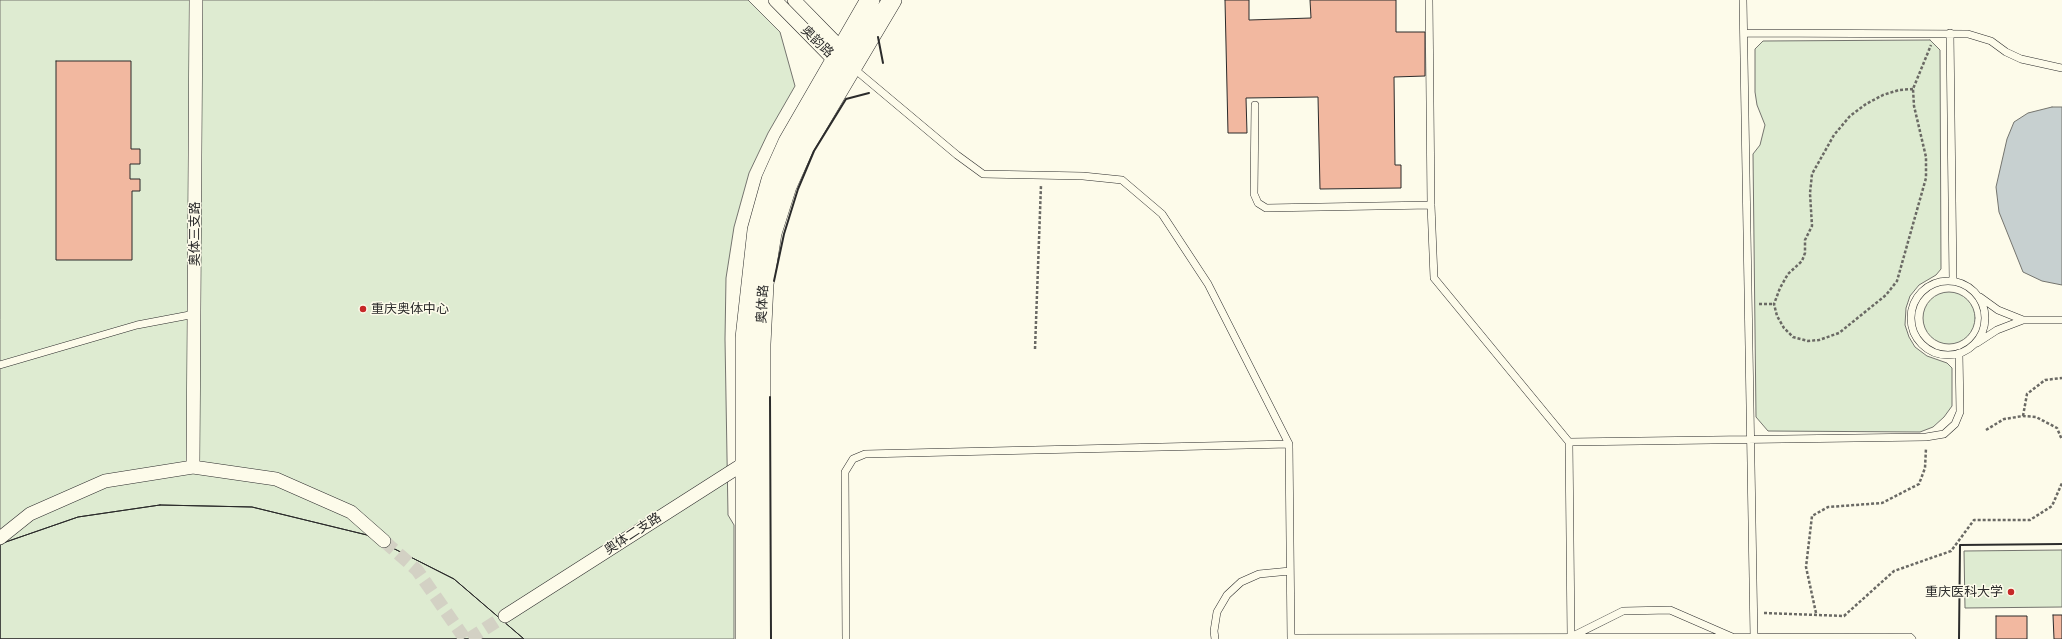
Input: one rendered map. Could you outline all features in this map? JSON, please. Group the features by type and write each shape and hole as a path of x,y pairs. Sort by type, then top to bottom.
{"main road":[{"name":"奥体路","path":"745,639 745,338 757,230 771,180 788,142 870,0"},
{"name":"奥体路","path":"761,639 760,452 764,284 772,233 787,186 804,148 892,0"}],"street":[{"name":"奥体三支路","path":"193,467 196,0"},
{"name":"奥韵路","path":"774,0 852,66"},
{"name":"奥韵路","path":"794,0 838,54"},
{"name":"奥体二支路","path":"505,616 760,452"},
{"path":"0,538 30,514 105,481 193,467 276,479 352,512 384,541"}],"lane":[{"path":"1429,0 1431,205 1434,278 1569,442 1571,638"},
{"path":"1743,0 1754,637"},
{"path":"1744,32 1968,34 1991,40 2006,52 2021,59 2062,68"},
{"path":"1950,33 1952,281"},
{"path":"852,66 957,155 983,174 1042,175 1122,180 1162,214 1208,284 1289,444 1291,639 1732,637 1910,637 1912,639"},
{"path":"1255,105 1254,194 1258,203 1266,208 1431,205"},
{"path":"2023,320 1998,310 1967,285 1952,281 1943,281 1931,285 1921,292 1914,302 1911,314 1912,326 1917,338 1925,347 1935,353 1947,355 1959,353 1970,348 1997,330 2023,320 2062,320"},
{"path":"1970,348 1979,339 1985,322 1982,304 1976,293"},
{"path":"0,365 138,325 195,314"},
{"path":"1569,442 1926,437 1944,434 1955,424 1960,412 1959,353"},
{"path":"846,639 845,472 853,459 865,454 1289,444"},
{"path":"1215,639 1214,631 1217,612 1227,595 1241,582 1258,574 1290,571"},
{"path":"1571,638 1624,611 1670,610 1732,637"}],"path":[{"path":"1913,89 1899,90 1883,95 1866,104 1850,116 1834,135 1812,174 1810,193 1812,226 1805,240 1805,253 1802,261 1788,274 1780,288 1774,304 1777,316 1784,328 1793,337 1808,341 1819,340 1839,333 1886,295 1897,281 1926,178 1926,157 1914,106 1913,89 1936,33"},
{"path":"1035,349 1042,175"},
{"path":"1748,304 1774,304"},
{"path":"2022,416 2027,394 2045,380 2062,378"},
{"path":"1986,430 2004,419 2022,416 2036,417 2057,428 2062,440"},
{"path":"1816,614 1806,566 1812,516 1828,507 1882,503 1919,484 1925,468 1926,437"},
{"path":"1753,613 1844,616 1894,571 1951,551 1974,520 2030,520 2052,506 2062,483"}],"green space":[{"name":"重庆奥体中心","path":"0,0 748,0 780,32 795,86 768,133 749,173 734,227 726,278 725,339 728,515 734,525 734,639 0,639"},
{"path":"1930,40 1940,50 1941,269 1936,275 1919,285 1910,296 1906,308 1905,325 1909,337 1915,347 1927,356 1947,363 1952,368 1952,406 1944,417 1933,427 1920,432 1768,431 1756,417 1753,154 1760,145 1765,125 1757,105 1755,92 1755,49 1763,41"},
{"path":"1949,292 1959,294 1967,300 1973,308 1975,318 1973,328 1967,336 1959,342 1949,344 1939,342 1931,336 1925,328 1923,318 1925,308 1931,300 1939,294"},
{"path":"2062,550 2062,607 1965,608 1964,551"}],"shaded area":[{"path":"2052,107 2062,107 2062,285 2042,281 2023,272 1999,212 1996,187 2007,139 2014,122 2028,113"}],"building":[{"path":"1225,0 1249,0 1249,20 1311,18 1310,0 1396,0 1396,32 1425,32 1425,76 1394,77 1395,165 1401,165 1401,188 1320,189 1318,97 1246,98 1247,133 1228,133"},
{"path":"56,61 131,61 131,149 140,149 140,164 130,164 130,179 140,179 140,191 132,191 132,260 56,260"},
{"path":"160,505 252,507 367,535 454,579 524,639 0,639 0,544 78,517"},
{"path":"160,505 252,507 367,535 454,579 524,639 0,639 0,544 78,517"},
{"path":"2053,615 2062,615 2062,639 2054,639"},
{"path":"1996,616 2027,616 2027,639 1996,639"}],"tunnel":[{"path":"384,541 417,570 465,639"},
{"path":"469,639 505,616"}],"wall":[{"path":"878,37 883,63"},
{"path":"774,281 784,234 798,189 814,151 846,99 869,93"},
{"path":"770,397 771,639"},
{"path":"1959,639 1960,545 2062,544"}],"place":[{"name":"重庆奥体中心","path":"363,309"},
{"name":"重庆医科大学","path":"2011,592"}]}
